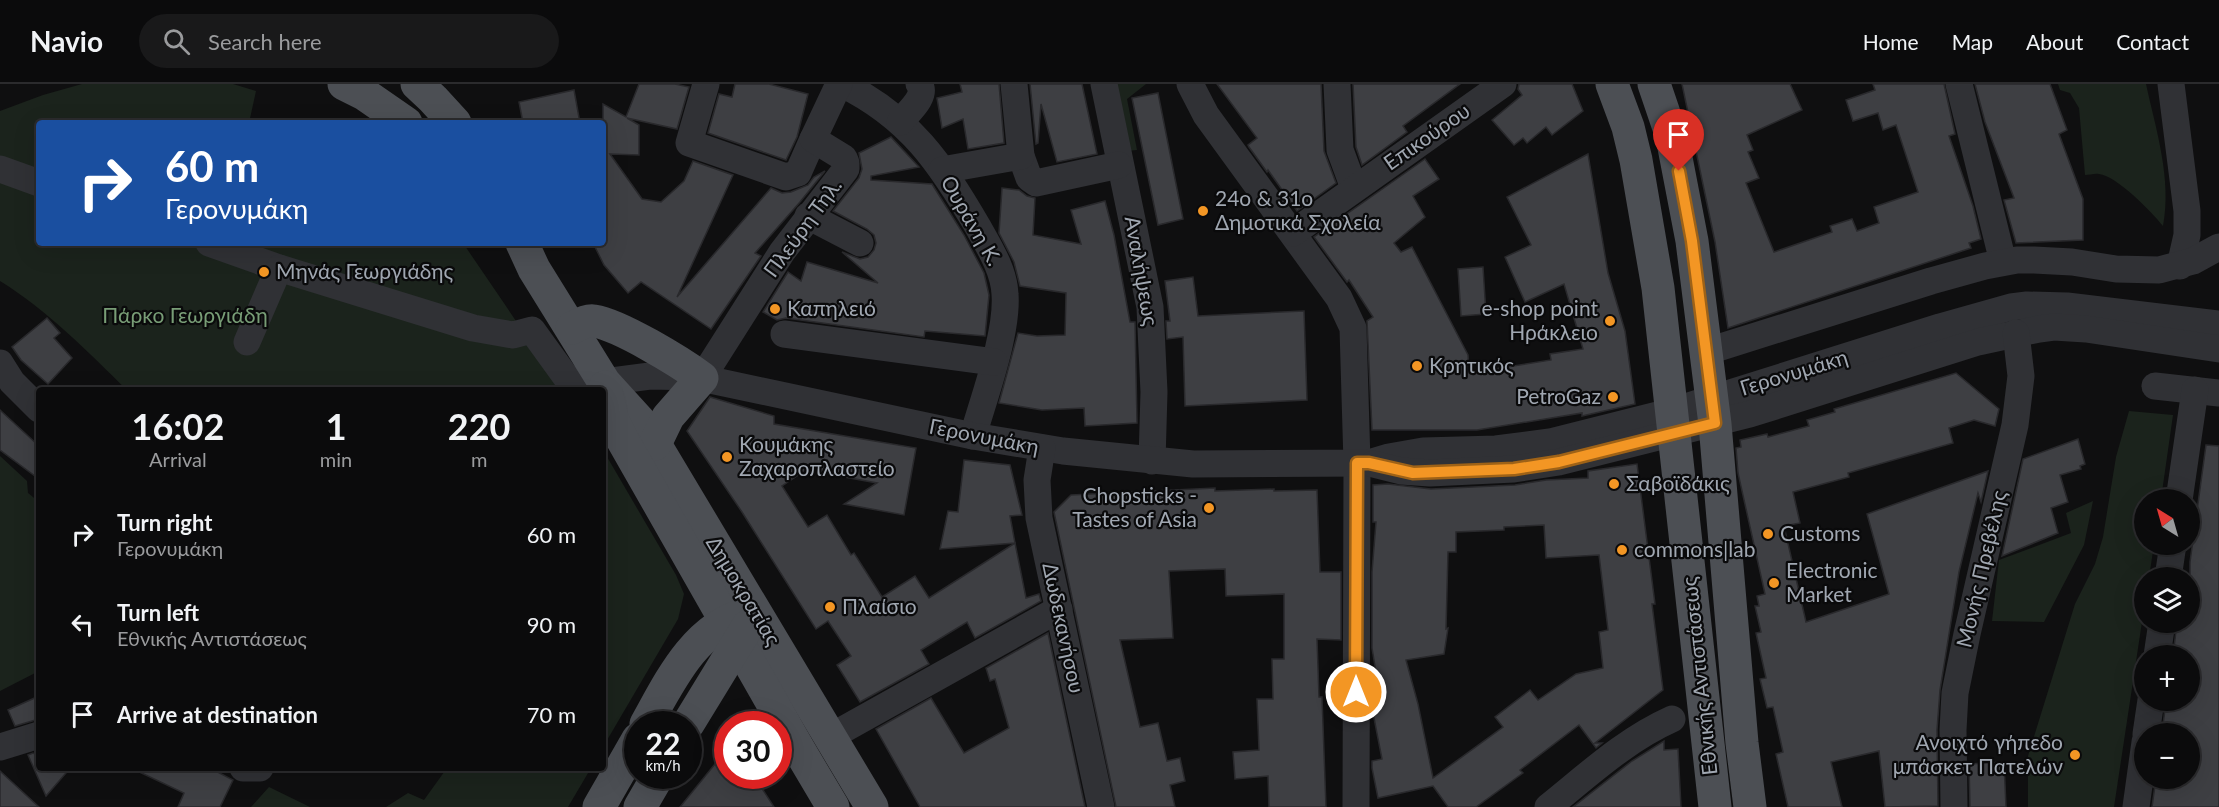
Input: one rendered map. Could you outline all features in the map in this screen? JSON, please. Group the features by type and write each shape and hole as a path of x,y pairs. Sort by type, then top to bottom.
{"main road":[{"path":"344,84 364,94 402,120"},
{"path":"418,84 452,120"},
{"name":"Εθνικής Αντιστάσεως","path":"1612,84 1630,134 1643,193 1658,288 1715,807"},
{"name":"Εθνικής Αντιστάσεως","path":"1654,84 1672,137 1692,241 1713,411 1742,743 1750,807"},
{"name":"Δημοκρατίας","path":"522,249 600,375 630,409 655,444 740,625 768,697 833,807"},
{"path":"572,328 589,321 607,325 682,363 702,378 668,417 655,444"},
{"name":"Δημοκρατίας","path":"600,375 604,387"},
{"name":"Δημοκρατίας","path":"606,395 622,440 740,625 830,736 872,807"},
{"path":"697,711 740,625"},
{"path":"653,711 677,670 702,640 740,625"},
{"path":"701,711 736,694 758,694 768,697"},
{"path":"599,807 624,763"},
{"path":"640,807 650,789"}],"street":[{"path":"706,84 689,143 786,177 798,173 841,84"},
{"name":"Ουράνη Κ.","path":"841,84 866,96 914,135 942,170 999,269 1004,283 1005,305 994,362 973,436"},
{"path":"900,122 922,95 923,89 919,84"},
{"path":"1014,84 1021,156 1029,178 1036,183 1119,165"},
{"name":"Αναλήψεως","path":"1104,84 1150,307 1154,392 1152,461"},
{"path":"1191,84 1206,116 1339,298 1353,328 1363,463 1356,807"},
{"path":"1337,84 1340,150 1354,188"},
{"name":"Επικούρου","path":"1293,233 1503,84"},
{"path":"1959,84 2003,262"},
{"path":"2171,84 2187,211 2187,235 2181,266"},
{"name":"Πλεύρη Τηλ.","path":"702,378 782,252 846,169 844,159 813,139"},
{"path":"942,170 1021,156"},
{"path":"0,169 36,182"},
{"path":"808,216 860,243"},
{"path":"218,246 473,328 513,335 532,330 571,384 600,375"},
{"path":"1705,352 1931,281 2003,262 2051,261 2143,271 2181,266 2219,247"},
{"path":"247,342 279,267"},
{"name":"Γερονυμάκη","path":"600,375 702,378 973,436 1042,448 1152,461 1192,464 1363,463 1423,451 1496,449 1535,445 1674,422 1713,411 1940,327 2011,307 2067,306 2219,324"},
{"name":"Γερονυμάκη","path":"1713,411 1750,414 1978,342 2054,327 2219,349"},
{"name":"Μονής Πρεβέλης","path":"1954,807 1955,693 2015,425 2021,376 2016,333"},
{"path":"784,334 994,362"},
{"path":"0,363 12,382 36,406"},
{"path":"2156,386 2207,392 2182,489"},
{"name":"Δωδεκανήσου","path":"1042,448 1037,480 1037,501 1101,807"},
{"path":"830,736 1059,609"},
{"path":"1548,807 1625,745 1648,730 1672,720"},
{"path":"0,747 36,736"},
{"path":"2136,807 2138,789"}],"green space":[{"name":"Πάρκο Γεωργιάδη","path":"82,84 233,84 256,91 250,120 36,120 36,246 465,246 561,387 124,387 50,318 0,281 0,111"},
{"path":"1113,84 1146,84 1127,99 1137,150 1127,151"},
{"path":"2058,84 2146,84 2164,173 2166,190 2163,226 2143,204 2115,181 2099,174 2085,175 2079,108 2070,93 2060,90"},
{"path":"2129,411 2173,415 2162,489 2134,489 2134,555 2152,555 2151,567 2134,567 2134,633 2140,633 2138,645 2134,645 2134,675 2114,807 2028,807 2028,756 2075,604 2095,564 2103,537 2116,457"},
{"path":"606,455 676,575 684,594 678,619 606,742"},
{"path":"0,456 27,481 28,493 36,500 36,673 0,691"},
{"path":"2093,501 2084,545 2044,622 1992,621 1999,560 2071,533 2066,513"},
{"path":"445,771 589,771 568,807 386,807 408,793 424,800"},
{"path":"269,787 310,807 251,807"}],"building":[{"path":"639,84 675,84 689,87 677,129 627,118 639,125 639,155 610,154 642,199 661,202 684,181 693,161 733,175 677,297 771,188 782,193 791,192 808,185 814,177 825,171 755,253 761,256 711,329 641,282 628,293 604,265 594,246 606,246 606,120 603,120 603,104 626,117"},
{"path":"735,84 769,84 808,94 797,137 786,160 708,133 719,94 732,97"},
{"path":"960,84 999,84 1004,143 968,149 963,119 942,128 937,98 962,92"},
{"path":"1030,84 1082,84 1097,154 1057,162 1041,104 1038,143 1036,144"},
{"path":"1217,84 1321,84 1324,151 1336,183 1297,211 1249,147 1248,145 1257,138"},
{"path":"1353,84 1460,84 1403,126 1407,132 1362,165 1356,147"},
{"path":"1519,84 1572,84 1583,111 1552,135 1546,127 1527,143 1523,138 1514,145 1492,120 1522,95 1518,89"},
{"path":"1682,84 1790,84 1802,110 1747,135 1753,150 1748,152 1759,178 1746,183 1774,252 1832,232 1830,226 1852,219 1857,231 1879,223 1874,207 1918,192 1896,125 1883,130 1878,113 1853,121 1846,100 1875,90 1873,84 1944,84 1955,134 1949,136 1973,206 1981,239 1969,243 1971,248 1728,328 1715,242"},
{"path":"1975,84 2050,84 2067,130 2059,134 2083,199 2083,240 2016,243 2004,200 2014,198 1985,122"},
{"path":"574,90 579,120 522,120 519,102"},
{"path":"1158,93 1183,219 1158,225 1132,98"},
{"path":"891,137 919,167 871,176 871,180 932,184 964,235 984,273 989,295 985,336 925,331 924,337 786,318 777,320 763,312 788,272 801,281 807,262 878,283 842,252 860,259 868,257 876,243 874,235 833,211 859,178 862,169 859,153"},
{"path":"1588,154 1608,273 1625,331 1635,404 1582,416 1582,413 1477,430 1372,430 1367,321 1373,317 1349,280 1347,282 1314,237 1425,159 1439,179 1413,196 1425,217 1394,243 1401,252 1412,247 1468,355 1469,373 1551,360 1550,354 1583,349 1564,284 1525,302 1505,257 1531,245 1507,197"},
{"path":"1002,188 1019,190 1035,198 1033,235 1081,244 1071,210 1105,201 1114,235 1130,322 1135,322 1137,423 1085,426 1084,408 1042,410 999,403 1018,333 1037,336 1065,335 1066,293 1020,286 1014,262 999,233"},
{"path":"1483,267 1486,314 1461,316 1458,269"},
{"path":"1193,277 1198,316 1304,311 1307,400 1185,406 1183,337 1167,339 1166,321 1170,321 1165,281"},
{"path":"47,318 60,333 54,338 72,358 48,384 21,360 12,347"},
{"path":"1956,373 1999,409 1995,426 1974,420 1949,428 1953,443 1848,473 1849,477 1793,492 1800,523 1784,526 1806,622 1889,594 1867,514 1988,471 1981,502 1978,493 1959,572 1940,690 1937,730 1938,806 1885,807 1879,751 1831,762 1842,807 1788,807 1776,754 1783,752 1773,707 1767,708 1760,679 1766,678 1756,633 1761,632 1755,606 1759,606 1757,596 1765,594 1738,473 1736,448 1741,447 1740,440 1767,434 1768,437 1809,426 1807,420 1835,412 1834,409"},
{"path":"710,397 774,416 774,424 916,448 904,515 844,504 877,483 806,470 782,486 808,527 827,515 851,555 854,553 882,597 915,576 929,598 1015,543 1026,598 1039,594 1041,601 975,638 967,622 921,650 929,664 860,702 837,665 851,656 828,621 816,629 742,512 687,431"},
{"path":"0,410 36,443 36,477 0,450"},
{"path":"2078,439 2085,464 2080,466 2081,469 2060,475 2068,502 2051,508 2058,533 2002,556 2023,459"},
{"path":"2206,445 2219,446 2219,807 2152,807 2154,789 2200,789 2200,723 2163,723 2165,711 2200,711 2200,645 2174,645 2176,633 2200,633 2200,567 2190,567 2191,555 2200,555 2200,489"},
{"path":"964,460 1010,465 1022,515 1010,516 1015,543 940,549 948,511 958,512"},
{"path":"1637,464 1655,604 1652,604 1663,690 1595,743 1602,743 1596,748 1579,725 1520,770 1523,773 1476,807 1448,807 1433,786 1378,798 1372,768 1372,761 1382,759 1372,708 1372,687 1378,685 1372,648 1372,572 1376,522 1373,522 1373,485 1388,484 1431,489 1515,485 1546,480 1588,478 1588,471","holes":["1544,525 1546,558 1599,555 1608,630 1599,632 1603,668 1576,674 1538,700 1530,690 1495,717 1503,727 1433,778 1418,704 1406,660 1444,654 1448,628 1446,629 1448,552 1456,552 1456,532 1504,530 1504,527"]},
{"path":"1215,488 1215,491 1317,490 1320,572 1341,572 1341,640 1317,639 1319,697 1322,697 1326,807 1269,807 1268,776 1235,779 1233,752 1259,750 1257,699 1273,699 1272,659 1284,659 1284,594 1226,596 1225,569 1169,571 1173,638 1120,640 1140,727 1158,723 1167,761 1180,758 1185,781 1170,785 1175,807 1116,807 1054,512 1071,495"},
{"path":"1048,633 1085,807 920,807 876,729 931,698 964,753 1009,728 995,679 990,681 986,668"},
{"path":"36,697 36,720 15,726 8,710"},
{"path":"1664,741 1664,750 1678,749 1681,807 1573,807 1632,761"},
{"path":"33,753 36,755 36,771 66,773 46,796 28,755"},
{"path":"2004,762 2006,807 1970,807 1969,764"},
{"path":"714,765 714,789 762,789 774,807 680,807 695,789 702,789 702,780"},
{"path":"0,771 39,807 0,807"},
{"path":"137,771 216,771 233,780 220,807 178,807 184,793"}],"place":[{"name":"24ο & 31ο Δημοτικά Σχολεία","path":"1203,211"},
{"name":"Μηνάς Γεωργιάδης","path":"264,272"},
{"name":"Καπηλειό","path":"775,309"},
{"name":"e-shop point Ηράκλειο","path":"1610,321"},
{"name":"Κρητικός","path":"1417,366"},
{"name":"PetroGaz","path":"1613,397"},
{"name":"Κουμάκης Ζαχαροπλαστείο","path":"727,457"},
{"name":"Σαβοϊδάκις","path":"1614,484"},
{"name":"Chopsticks - Tastes of Asia","path":"1209,508"},
{"name":"Customs","path":"1768,534"},
{"name":"commons|lab","path":"1622,550"},
{"name":"Electronic Market","path":"1774,583"},
{"name":"Πλαίσιο","path":"830,607"},
{"name":"Ανοιχτό γήπεδο μπάσκετ Πατελών","path":"2075,755"}],"route":[{"path":"1356,692 1357,463 1369,463 1413,473 1514,469 1581,457 1715,423 1692,241 1679,171"}]}
